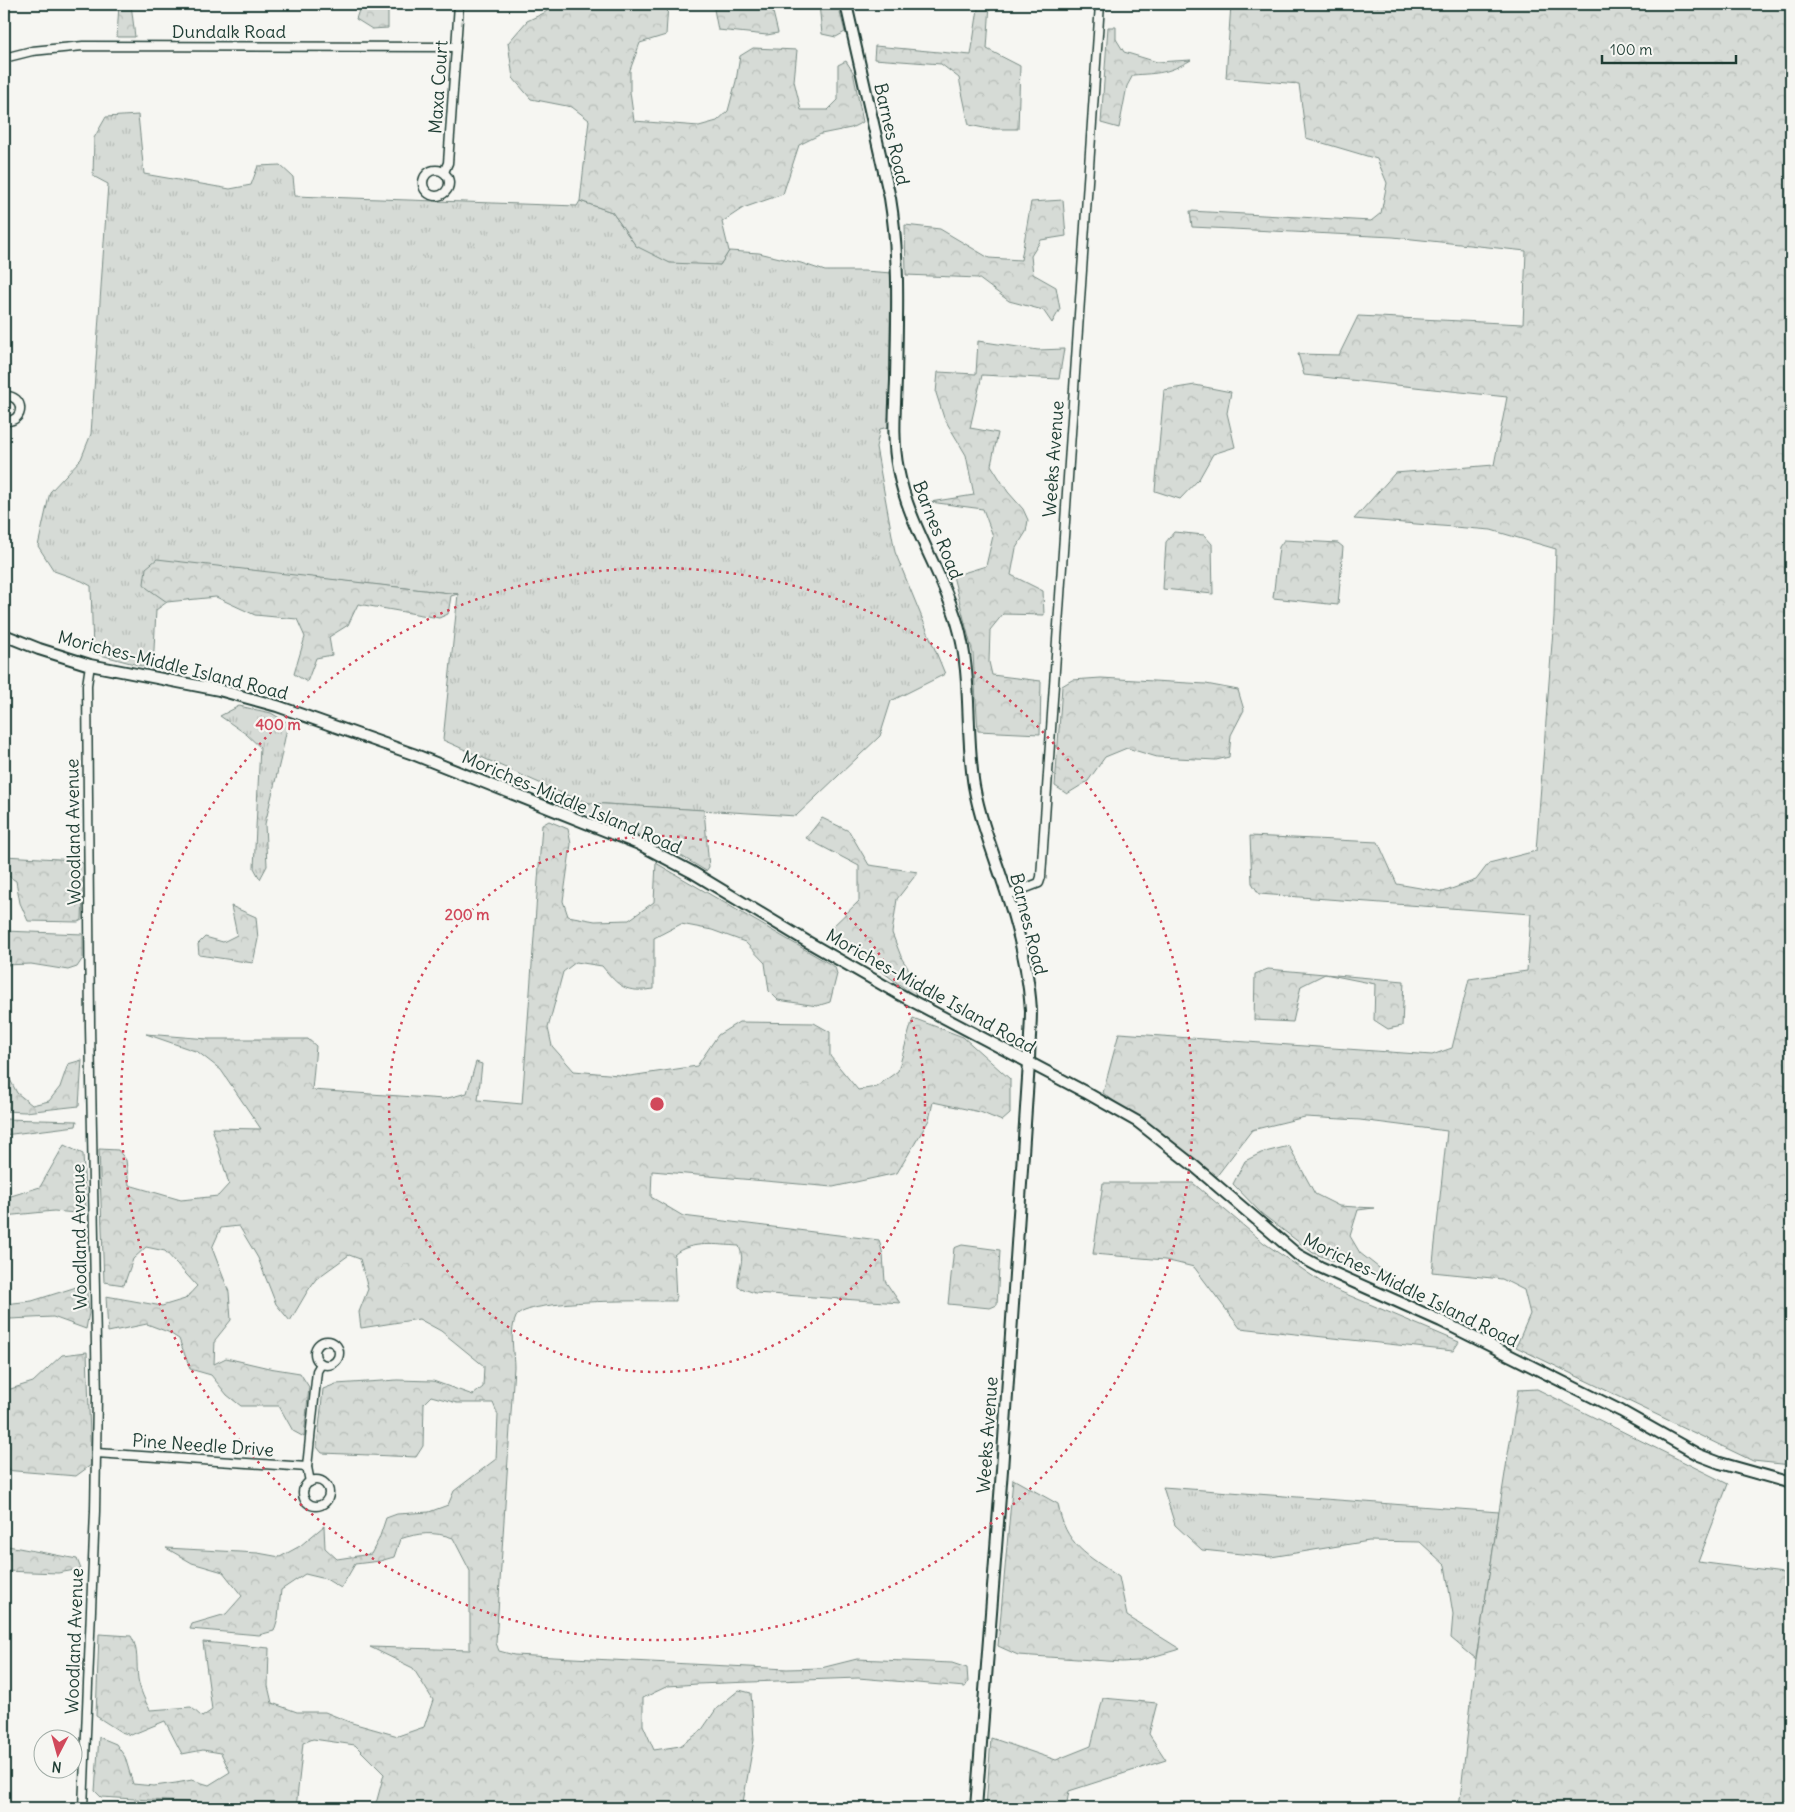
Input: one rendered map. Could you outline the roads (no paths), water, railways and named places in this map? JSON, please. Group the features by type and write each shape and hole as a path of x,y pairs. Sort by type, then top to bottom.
{"main road":[{"name":"Barnes Road","path":"846,4 890,198 896,248 898,306 895,431 897,467 910,512 945,590 958,625 965,668 974,786 986,833 1008,895 1019,936 1029,988 1031,1011 1029,1063"},
{"name":"Moriches-Middle Island Road","path":"4,635 39,649 90,665 220,690 277,706 413,754 639,844 692,872 897,993 1138,1122 1194,1166 1298,1255 1320,1267 1441,1321 1621,1410 1699,1455 1720,1463 1791,1483"},
{"name":"Weeks Avenue","path":"976,1808 1002,1470 1029,1063"}],"street":[{"name":"Maxa Court","path":"444,172 448,163 459,4"},
{"name":"Weeks Avenue","path":"1008,895 1039,883 1042,877 1100,4"},
{"name":"Dundalk Road","path":"4,58 32,51 83,46 456,47"},
{"path":"4,396 17,400 20,408 15,419 4,421"},
{"name":"Woodland Avenue","path":"83,1808 97,1397 87,761 87,685 90,665"},
{"path":"310,1482 307,1467 317,1371 320,1364"},
{"name":"Pine Needle Drive","path":"96,1453 307,1467"}]}
